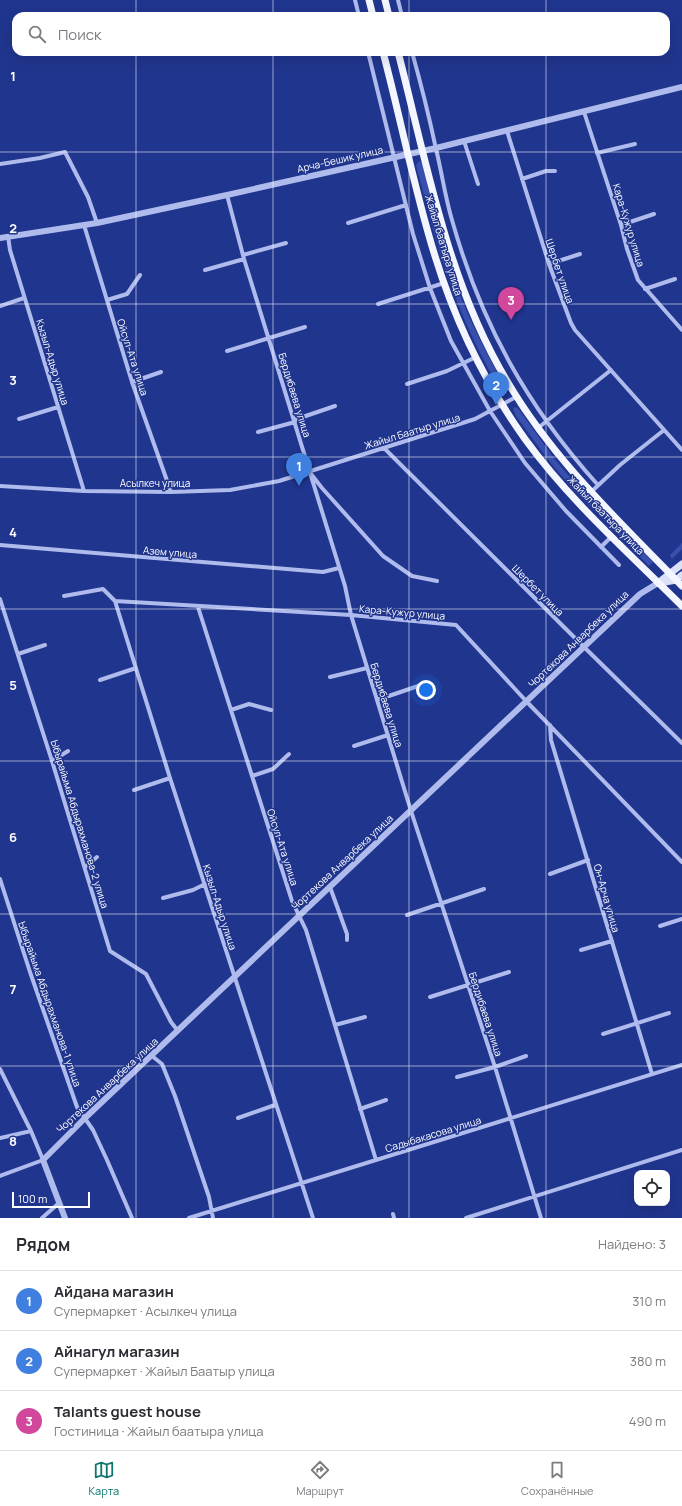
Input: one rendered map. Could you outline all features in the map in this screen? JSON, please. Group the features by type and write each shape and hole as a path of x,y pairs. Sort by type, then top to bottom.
{"main road":[{"path":"369,0 372,12"},
{"path":"385,0 388,12"},
{"name":"Жайыл баатыра улица","path":"384,56 428,232 455,312 476,357 502,404 549,470 611,537 682,606"},
{"name":"Жайыл баатыра улица","path":"399,56 443,228 458,278 481,333 516,396 564,462 591,492 671,574 679,578 682,586"},
{"path":"658,583 682,564"},
{"path":"658,583 679,578"}],"street":[{"path":"355,0 358,12"},
{"path":"398,0 401,12"},
{"path":"369,56 415,241 430,288 451,341 490,411 514,449 558,502 619,565"},
{"path":"413,56 436,148 451,219 475,290 494,334 524,389 546,422 572,456 598,485"},
{"name":"Арча-Бешик улица","path":"0,238 97,223 227,195 436,148 682,87"},
{"name":"Кара-Кужур улица","path":"584,112 638,280 682,330"},
{"name":"Шербет улица","path":"507,130 549,264 571,323 575,330 682,450"},
{"path":"464,141 478,184"},
{"path":"597,153 635,144"},
{"path":"0,164 40,158 66,152 88,197 97,223"},
{"path":"522,179 546,171 555,170"},
{"name":"Бердибаева улица","path":"227,195 244,257 345,586 351,615 367,668 411,811 495,1067 540,1218"},
{"path":"348,223 406,205"},
{"path":"621,225 654,214"},
{"name":"Ойсул-Ата улица","path":"84,225 132,382 171,492"},
{"name":"Кызыл-Адыр улица","path":"8,236 10,250 24,298 84,491"},
{"path":"205,270 286,242"},
{"path":"549,264 580,254"},
{"path":"107,300 127,294 140,275"},
{"path":"645,289 676,279"},
{"path":"378,304 444,283"},
{"path":"0,306 24,298"},
{"path":"227,351 305,327"},
{"path":"407,384 447,371 476,357"},
{"path":"538,428 611,370"},
{"path":"132,382 161,372"},
{"name":"Жайыл Баатыр улица","path":"309,471 475,419 516,396"},
{"path":"258,432 295,421 335,406"},
{"path":"19,419 58,407"},
{"path":"591,492 620,465 664,430"},
{"name":"Шербет улица","path":"384,448 682,743"},
{"path":"309,471 322,488 383,556 412,576 437,581"},
{"name":"Асылкеч улица","path":"0,486 84,491 171,492 230,490 279,481 309,471"},
{"path":"601,547 611,537"},
{"name":"Азем улица","path":"0,545 324,572 339,568"},
{"name":"Чортекова Анварбека улица","path":"43,1160 85,1118 640,594 658,583"},
{"path":"64,596 103,589 115,600"},
{"name":"Ыбырайыма Абдырахманова-2 улица","path":"0,599 52,761 110,951 146,974 171,1022 178,1031"},
{"name":"Кара-Кужур улица","path":"115,600 198,607 351,615 456,625 527,702 682,862"},
{"name":"Кызыл-Адыр улица","path":"115,600 234,978 313,1218"},
{"name":"Ойсул-Ата улица","path":"198,607 292,901 306,930 376,1160"},
{"path":"18,654 45,645"},
{"path":"100,680 136,668"},
{"path":"330,677 367,668"},
{"path":"377,700 426,683"},
{"path":"231,710 249,704 271,710"},
{"name":"Он-Арча улица","path":"550,725 551,740 652,1074"},
{"path":"354,746 388,735"},
{"path":"52,761 68,751"},
{"path":"252,776 273,769 289,754"},
{"path":"134,790 170,778"},
{"path":"85,868 97,858"},
{"path":"550,874 588,860"},
{"name":"Ыбырайыма Абдырахманова-1 улица","path":"0,879 30,972 77,1107 93,1130 132,1218"},
{"path":"164,898 193,890 205,884"},
{"path":"330,887 347,934 347,940"},
{"path":"408,915 484,889"},
{"path":"660,926 682,919"},
{"path":"581,950 612,941"},
{"path":"430,997 509,972"},
{"path":"604,1034 669,1013"},
{"path":"335,1025 365,1017"},
{"path":"152,1056 162,1064 175,1096 209,1197 213,1218"},
{"path":"457,1077 495,1067 526,1056"},
{"name":"Садыбакасова улица","path":"189,1218 682,1065"},
{"path":"0,1072 31,1131 65,1218"},
{"path":"360,1109 386,1100"},
{"path":"238,1118 276,1105"},
{"path":"0,1138 31,1131"},
{"path":"466,1218 682,1150"},
{"path":"0,1176 43,1160"},
{"path":"42,1218 59,1203"},
{"path":"485,1212 487,1218"}],"shaded area":[{"path":"419,161 422,163 433,209 456,284 479,337 506,388 506,394 501,393 485,363 454,293 441,257 416,165"},
{"path":"515,407 518,408 553,457 575,483 653,562 649,566 571,487 549,461 516,416 513,409"},
{"path":"682,543 682,549 672,559 670,555"}],"place":[{"name":"Talants guest house","path":"511,320"},
{"name":"Айнагул магазин","path":"496,405"},
{"name":"Айдана магазин","path":"299,486"}]}
